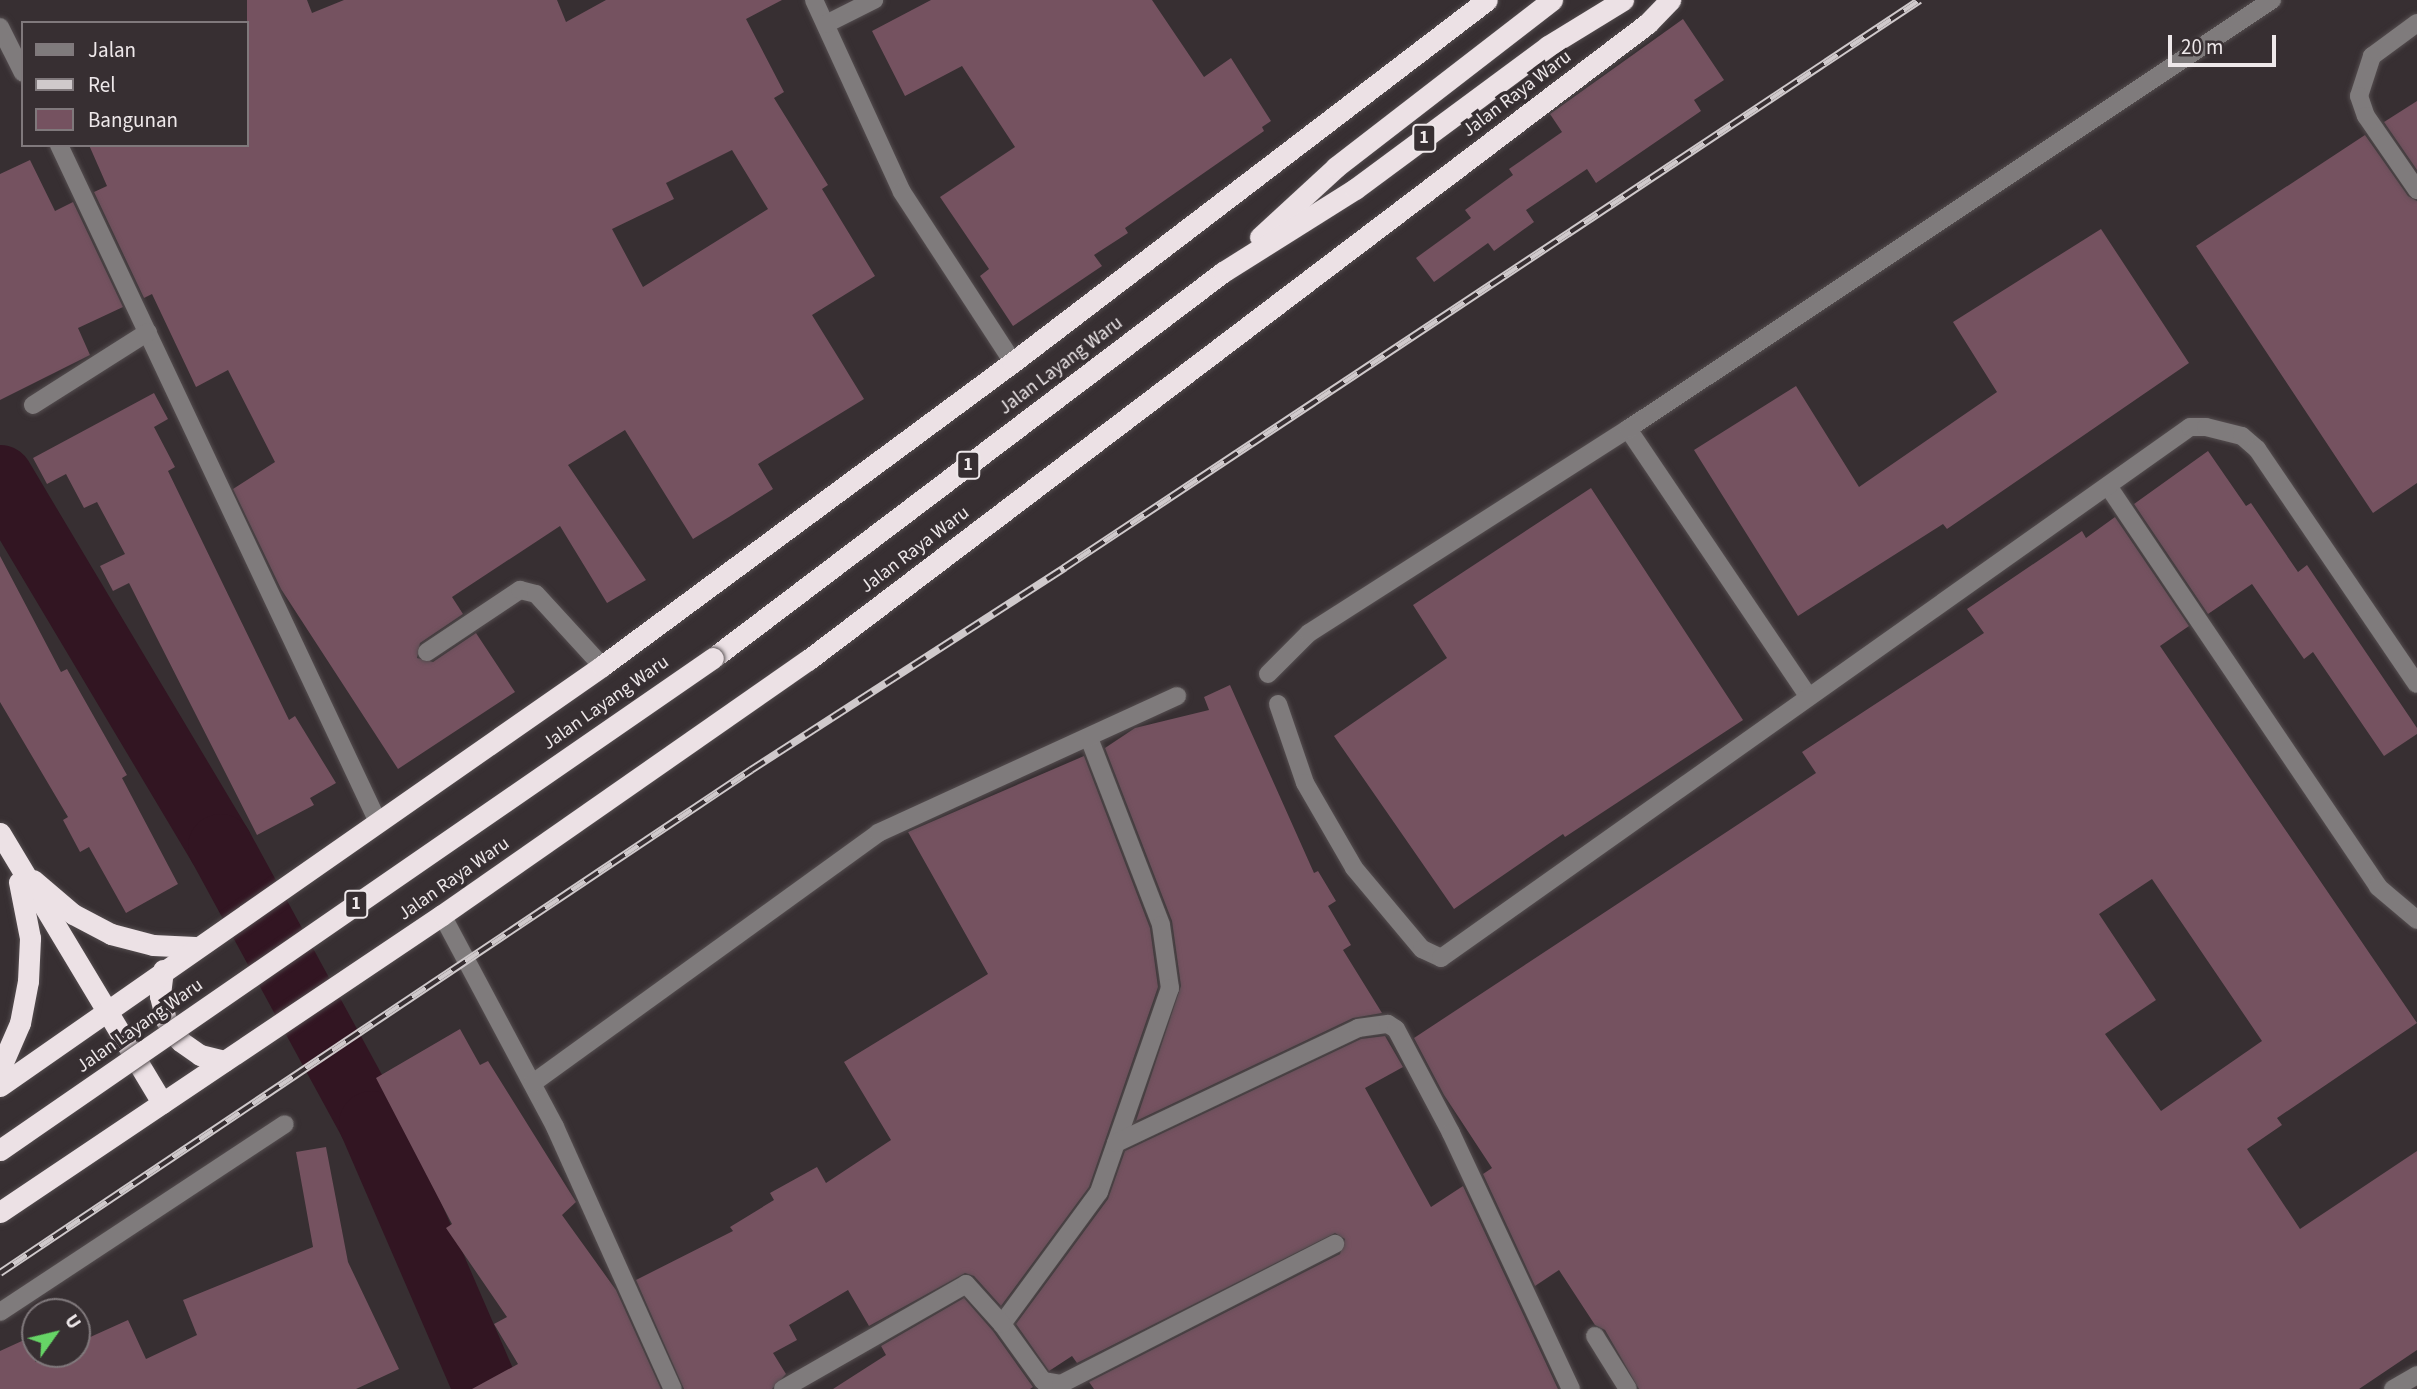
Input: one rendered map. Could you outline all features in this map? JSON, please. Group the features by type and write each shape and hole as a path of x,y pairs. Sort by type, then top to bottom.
{"highway":[{"path":"0,1086 377,820 602,666 1013,362 1487,0"},
{"name":"Jalan Layang Waru","path":"1223,272 1336,167 1552,0"},
{"name":"Jalan Layang Waru","path":"0,1150 713,658 1223,272 1355,189 1548,46 1623,0"},
{"name":"Jalan Raya Waru","path":"0,1212 442,915 819,652 1648,23 1670,0"},
{"path":"0,833 24,896 29,970 20,1023 0,1069"},
{"path":"10,855 73,914 111,934 153,945 200,944"},
{"path":"10,855 162,1103"},
{"path":"163,970 160,996 173,1031 200,1055 224,1061"}],"street":[{"path":"814,0 902,192 1013,362"},
{"path":"826,24 874,0"},
{"path":"1268,674 1309,633 1628,429 2272,0"},
{"path":"2417,23 2372,56 2359,96 2366,116 2417,190"},
{"path":"0,27 21,69"},
{"path":"60,147 377,820"},
{"path":"33,405 148,332"},
{"path":"1278,704 1305,783 1354,868 1422,949 1441,958 2190,427 2227,430 2242,436 2257,449 2417,684"},
{"path":"1628,429 1810,697"},
{"path":"2108,486 2378,887 2417,920"},
{"path":"427,652 520,590 536,594 602,666"},
{"path":"533,1083 878,833 1089,738 1177,695"},
{"path":"1002,1324 1089,1211 1116,1143 1170,988 1161,925 1089,738"},
{"path":"442,915 533,1083 640,1309 673,1389"},
{"path":"1116,1143 1358,1028 1388,1024 1396,1029 1451,1133 1571,1389"},
{"path":"0,1312 285,1124"},
{"path":"783,1389 968,1283 1043,1381 1061,1384 1335,1244"},
{"path":"1595,1336 1628,1389"},
{"path":"2393,1389 2417,1375"}],"building":[{"path":"247,0 307,0 312,13 344,0 557,0 566,22 606,0 782,0 746,19 784,92 774,98 828,185 822,189 875,276 812,315 864,399 758,464 773,489 693,539 625,430 568,465 646,580 607,603 560,526 452,597 463,614 420,643 417,658 433,662 476,633 515,692 398,769 281,589 233,489 275,462 228,370 196,387 152,294 144,298 94,192 107,186 90,147 248,147","holes":["732,150 768,209 643,287 612,229 674,199 666,183"]},
{"path":"931,0 1152,0 1204,77 1231,58 1271,121 1262,127 1264,131 1125,228 1128,233 1094,255 1102,266 1013,326 980,276 989,269 940,197 1015,147 962,66 905,96 872,31"},
{"path":"1683,19 1724,80 1694,100 1701,111 1596,183 1587,169 1526,210 1534,222 1494,251 1488,243 1434,282 1416,258 1471,218 1465,210 1513,175 1509,169 1562,132 1550,114"},
{"path":"2417,101 2417,170 2384,122"},
{"path":"2365,135 2408,196 2417,201 2417,483 2373,513 2196,246"},
{"path":"30,160 55,211 73,202 123,307 78,328 90,355 0,400 0,174"},
{"path":"2101,229 2189,363 1947,529 1943,524 1798,616 1694,450 1796,386 1859,487 1997,392 1953,322"},
{"path":"154,393 168,419 154,427 175,467 168,471 289,720 295,716 336,783 310,798 314,805 257,835 129,583 113,591 100,566 125,554 97,502 84,508 66,474 47,484 33,458"},
{"path":"2208,451 2246,506 2251,503 2298,572 2307,565 2417,728 2417,734 2384,756 2313,652 2304,659 2252,584 2208,614 2134,504"},
{"path":"1591,488 1743,720 1565,837 1563,834 1454,909 1334,736 1447,658 1413,605"},
{"path":"2115,517 2189,626 2160,646 2417,1023 2277,1118 2282,1125 2247,1149 2300,1229 2417,1151 2417,1350 2359,1389 1639,1389 1605,1330 1595,1325 1559,1270 1535,1286 1483,1174 1492,1168 1444,1095 1414,1038 1816,773 1802,752 1984,633 1967,609 2082,531 2086,538","holes":["2152,879 2262,1041 2161,1111 2105,1034 2156,1000 2099,914"]},
{"path":"0,556 61,672 67,669 127,775 122,778 178,884 126,913 89,847 80,852 63,820 68,817 0,702"},
{"path":"1230,685 1314,873 1318,871 1336,901 1328,906 1351,945 1343,950 1382,1013 1353,1018 1136,1121 1181,986 1172,921 1105,748 1135,728 1209,710 1204,697"},
{"path":"1084,756 1150,928 1158,987 1089,1187 1001,1306 974,1276 965,1273 869,1326 848,1290 789,1325 797,1340 773,1353 786,1374 772,1389 684,1389 636,1280 733,1231 730,1227 774,1200 770,1193 817,1167 826,1183 891,1140 844,1062 988,974 908,832"},
{"path":"460,1029 480,1065 488,1061 576,1202 562,1215 616,1290 661,1389 472,1389 518,1364 494,1324 507,1317 446,1228 452,1224 376,1078"},
{"path":"1385,1036 1403,1067 1365,1088 1431,1207 1463,1186 1558,1389 1094,1389 1089,1382 1340,1254 1345,1239 1335,1233 1077,1363 1072,1356 1049,1371 1016,1324 1108,1199 1125,1151 1361,1039"},
{"path":"326,1147 348,1262 399,1369 356,1389 0,1389 0,1351 21,1341 21,1368 91,1368 91,1337 128,1320 146,1359 197,1335 183,1300 313,1247 296,1152"},
{"path":"964,1298 993,1331 1033,1387 833,1389 886,1355 881,1346"}],"waterway":[{"path":"0,477 220,846 371,1123 486,1389"}],"railway":[{"path":"0,1273 751,770 1064,568 1920,0"}]}
